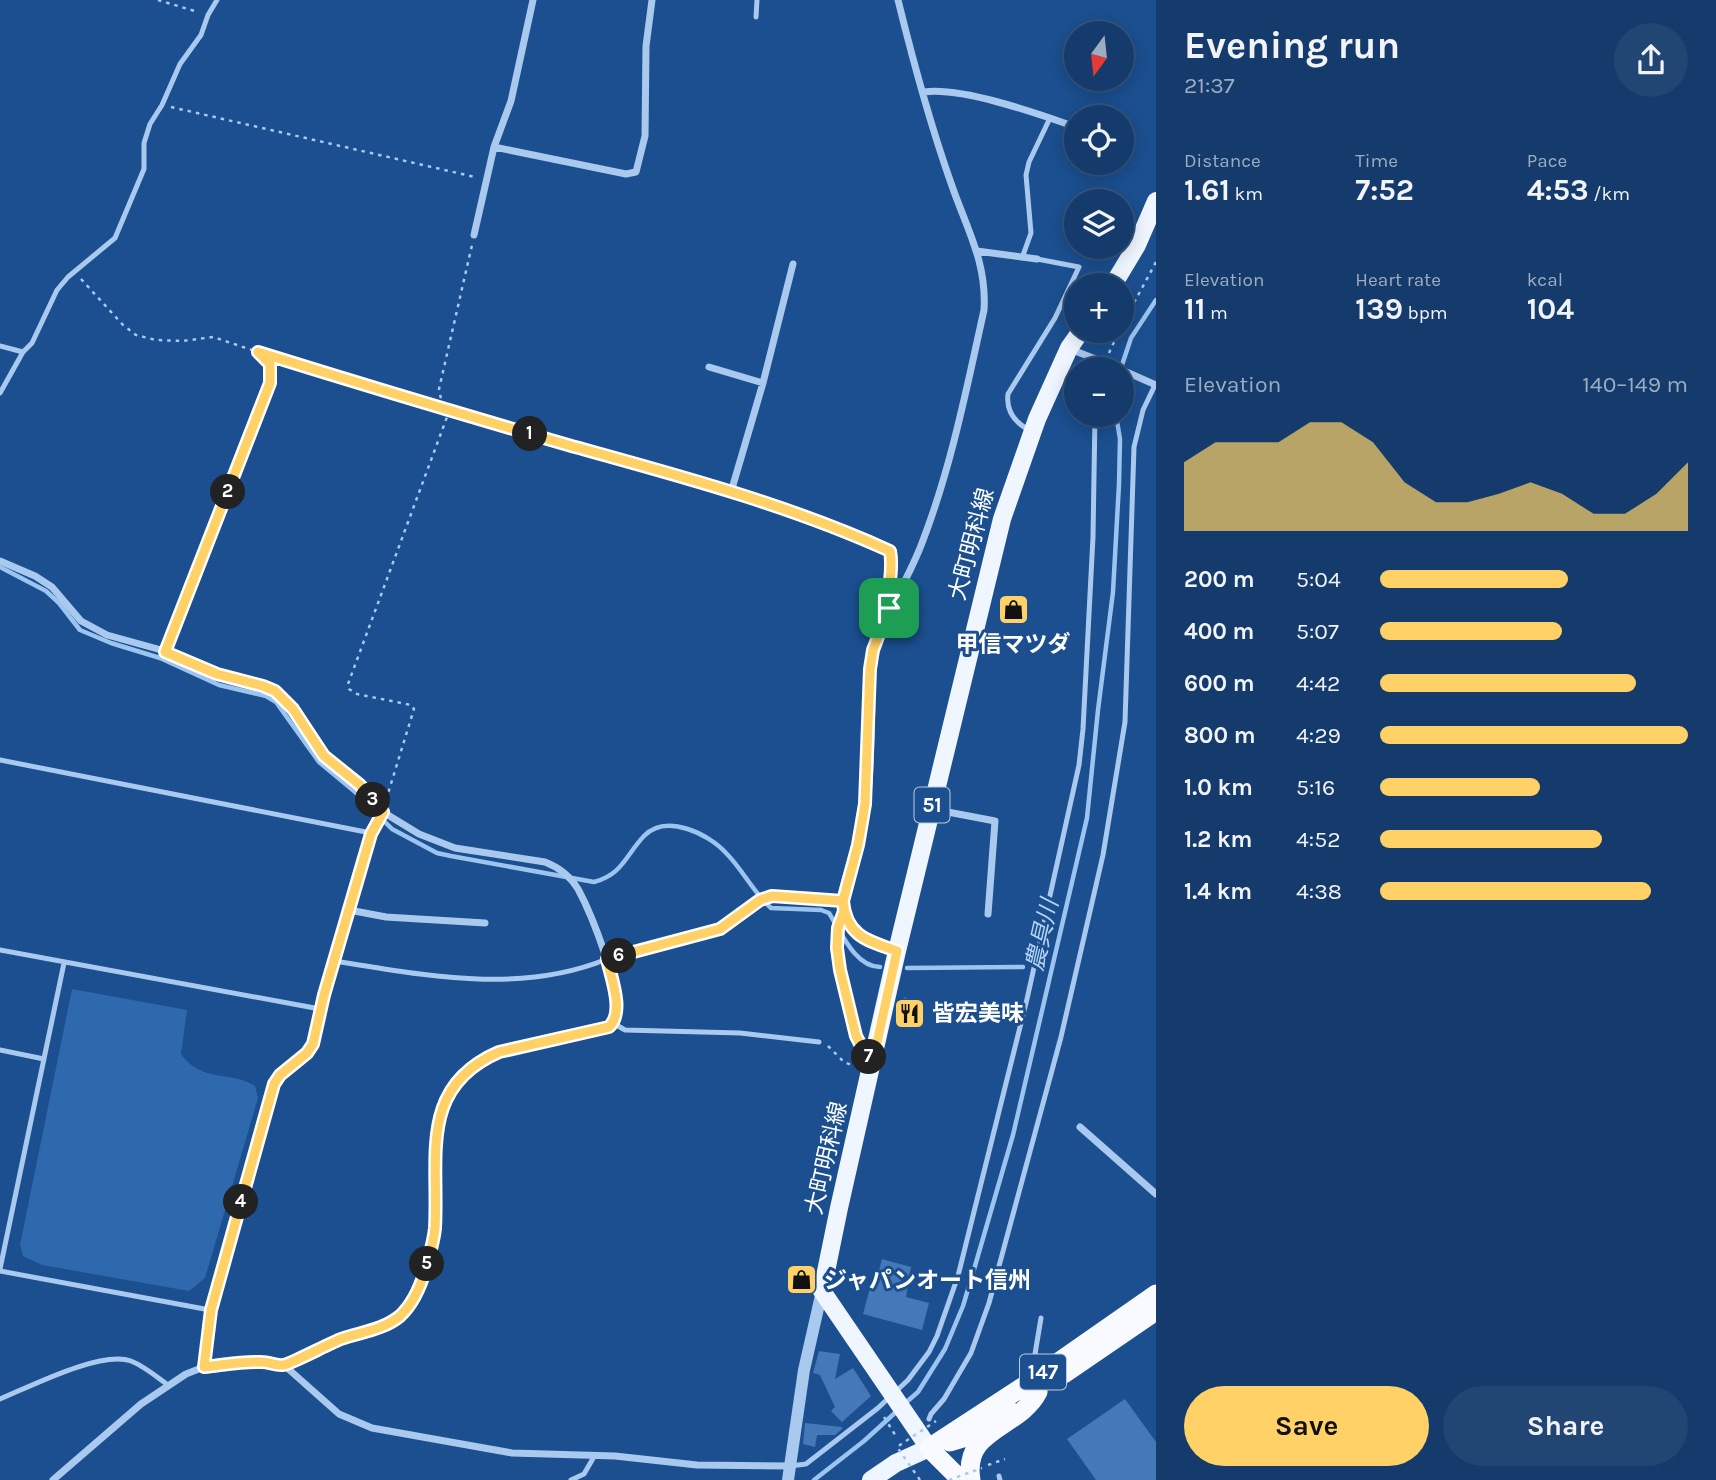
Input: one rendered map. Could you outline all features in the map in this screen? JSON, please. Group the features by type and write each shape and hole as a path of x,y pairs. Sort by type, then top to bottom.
{"highway":[{"name":"147","path":"971,1480 970,1467 977,1444 1031,1405 1039,1383 1156,1294"},
{"name":"147","path":"929,1448 1156,1311"},
{"path":"929,1448 947,1480"},
{"path":"929,1448 961,1480"}],"main road":[{"path":"1120,273 1137,245 1156,201"},
{"name":"大町明科線","path":"822,1292 867,1061 897,951 1002,519 1032,432 1073,343"},
{"path":"822,1292 894,1395 927,1422 929,1448 896,1462 871,1480"}],"street":[{"path":"474,235 485,179 511,101 533,0"},
{"path":"494,147 626,174 636,172 645,136 646,46 652,0"},
{"path":"897,951 859,936 850,927 843,906 865,804 870,669 873,650 889,608 922,544 952,445 984,310 986,288 977,251 952,186 898,0"},
{"path":"924,92 973,97 1064,122"},
{"path":"977,251 1037,259"},
{"path":"731,492 793,264"},
{"path":"1069,348 1088,357"},
{"path":"709,368 762,383"},
{"path":"1134,374 1156,385"},
{"path":"652,468 839,528 890,551 892,562 887,590 889,608"},
{"path":"0,561 36,576 52,587 81,621 92,628 165,652 217,674 275,691 293,709 324,756 360,785 383,812 399,823 440,844 545,862 557,867 577,888 607,959 617,1005 616,1019 609,1027 499,1052 465,1072 447,1095 441,1115 434,1172 435,1230 423,1278 413,1300 402,1314 388,1325 331,1343 285,1366"},
{"path":"932,809 995,821 988,914"},
{"path":"320,1009 371,834 383,812"},
{"path":"607,959 720,929 760,900 772,896 843,906"},
{"path":"349,909 386,916 485,923"},
{"path":"1080,1127 1156,1194"},
{"path":"788,1480 804,1370 822,1292"},
{"path":"53,1480 141,1404 186,1374 204,1367 264,1362 285,1366 339,1414 372,1428 512,1453 595,1455 697,1465 790,1466"}],"lane":[{"path":"0,393 23,352 32,343 57,290 115,238 144,169 144,142 150,124 162,105 180,64 201,35 217,0"},
{"path":"756,17 757,0"},
{"path":"1022,258 1031,233 1026,175 1029,162 1050,118"},
{"path":"1032,432 1021,426 1013,417 1007,405 1007,394 1055,318 1079,267 1037,259"},
{"path":"0,346 23,352"},
{"path":"927,1422 971,1353 989,1303 1061,1037 1103,855 1125,722 1134,447 1143,410 1156,385"},
{"path":"790,1466 806,1464 817,1457 894,1395 908,1380 929,1352 958,1276 1071,808 1083,729 1093,537 1095,427"},
{"path":"0,761 371,834"},
{"path":"843,906 838,928 840,970 856,1036 867,1061"},
{"path":"0,950 320,1009 313,1044 274,1084 211,1310 204,1367"},
{"path":"334,961 475,980 546,975 582,968 607,959"},
{"path":"64,963 0,1270 211,1310"},
{"path":"613,1023 625,1030 740,1033 819,1042"},
{"path":"0,1050 44,1059"},
{"path":"1039,1383 1034,1360 1041,1318"},
{"path":"0,1399 72,1369 97,1361 119,1359 130,1360 168,1385"},
{"path":"571,1480 584,1474 595,1455"}],"path":[{"path":"158,0 208,15"},
{"path":"162,105 485,179"},
{"path":"448,410 439,395 439,389 474,235"},
{"path":"1134,303 1156,262"},
{"path":"76,271 86,287 122,325 136,335 156,340 183,341 213,337 448,410 652,468"},
{"path":"165,652 270,383 270,364 258,352"},
{"path":"383,812 414,709 411,705 357,694 349,689 348,684 448,410"},
{"path":"819,1042 827,1044 844,1062 854,1066 867,1061"},
{"path":"881,1411 897,1438"},
{"path":"920,1480 897,1447 927,1422"},
{"path":"947,1480 1005,1459"}],"shaded area":[{"path":"72,989 187,1010 181,1054 189,1063 206,1073 235,1078 255,1086 258,1098 205,1278 189,1291 42,1265 23,1256 20,1245"}],"building":[{"path":"904,997 920,1003 914,1027 898,1022"},
{"path":"882,1259 911,1267 906,1297 929,1303 922,1330 863,1314 873,1277 877,1278"},
{"path":"819,1351 840,1354 835,1379 853,1368 871,1396 842,1422 831,1411 835,1407 820,1375 813,1373"},
{"path":"1125,1399 1156,1442 1156,1480 1096,1480 1067,1439"},
{"path":"805,1423 842,1429 835,1435 817,1435 815,1447 803,1444"}],"waterway":[{"name":"農具川","path":"1125,357 1131,338 1156,300"},
{"name":"農具川","path":"903,1405 918,1392 945,1349 963,1306 1013,1135 1087,818 1113,592 1119,484 1118,427"},
{"path":"0,567 46,591 80,630 160,658 219,685 266,696 276,702 319,762 354,791 392,829 437,853 594,882 604,879 618,869 644,836 653,829 664,826 687,829 718,846 771,908 821,910 829,913 856,955 863,961 880,967"},
{"path":"907,968 1023,967"},
{"name":"農具川","path":"814,1480 897,1411"}],"place":[{"name":"甲信マツダ","path":"1013,610"},
{"name":"皆宏美味","path":"909,1013"},
{"name":"ジャパンオート信州","path":"801,1280"}],"route":[{"path":"889,608 873,650 870,669 865,804 858,845 843,901 844,911 839,922 837,948 856,1036 866,1055 873,1061 897,951 859,936 850,927 843,901 788,895 772,896 760,900 720,929 607,959 617,1005 616,1019 609,1027 499,1052 465,1072 447,1095 436,1149 435,1230 423,1278 413,1300 402,1314 388,1325 331,1343 285,1366 264,1362 204,1367 211,1310 274,1084 313,1044 324,995 371,834 375,822 383,812 360,785 324,756 293,709 275,691 217,674 165,652 270,383 270,364 258,352 652,468 839,528 890,551 892,562 887,590 889,608"}]}
